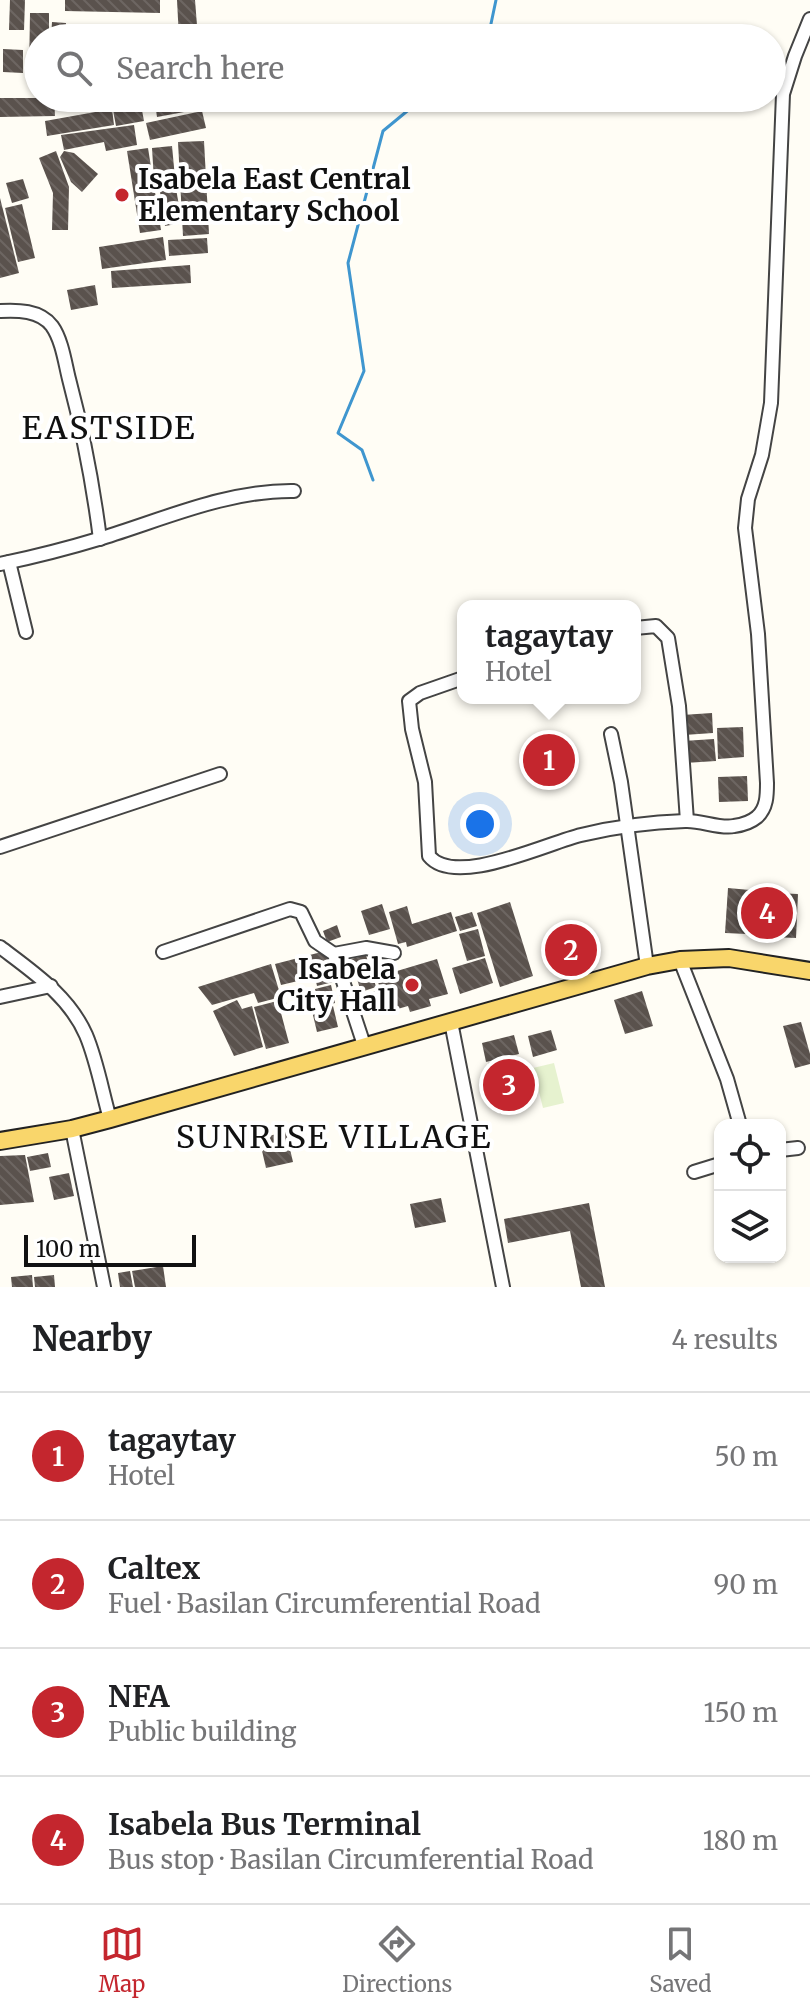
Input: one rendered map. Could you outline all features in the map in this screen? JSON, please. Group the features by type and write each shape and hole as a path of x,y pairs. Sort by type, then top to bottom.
{"main road":[{"path":"0,1141 110,1119 647,966 680,960 729,958 810,971"}],"street":[{"path":"786,84 810,19"},
{"path":"457,680 420,693 409,701 412,729 425,782 429,856 435,863 460,868 495,861 580,835 687,821 732,827 759,816 766,799 758,634 745,528 748,499 762,455 771,403 782,112"},
{"path":"0,311 29,312 42,317 52,326 85,439 100,539"},
{"path":"26,632 4,563 100,539 204,505 264,492 294,491"},
{"path":"641,627 656,626 668,638 679,706 687,821"},
{"path":"611,734 647,966"},
{"path":"0,847 220,774"},
{"path":"163,952 290,909 301,912 315,941 334,954 364,1045"},
{"path":"0,947 51,986 75,1016 86,1035 110,1119"},
{"path":"334,954 366,948 394,953"},
{"path":"680,960 727,1079 738,1119"},
{"path":"0,997 51,986"},
{"path":"451,1022 503,1287"},
{"path":"72,1129 104,1287"},
{"path":"786,1149 798,1148"},
{"path":"694,1172 714,1166"}],"green space":[{"path":"554,1063 564,1103 543,1108 533,1068"}],"building":[{"path":"10,0 25,0 24,30 9,30"},
{"path":"65,0 160,0 160,13 65,11"},
{"path":"177,0 195,0 197,24 178,24"},
{"path":"30,13 49,13 49,24 30,24"},
{"path":"3,49 23,50 23,73 3,72"},
{"path":"0,98 24,98 24,112 55,112 55,116 0,117"},
{"path":"112,112 114,125 47,136 45,121"},
{"path":"113,112 142,112 144,121 116,126"},
{"path":"156,112 184,112 157,117"},
{"path":"202,112 206,128 150,140 146,123"},
{"path":"134,125 137,145 106,151 104,142 64,150 61,135"},
{"path":"204,141 209,234 183,236 178,142"},
{"path":"172,146 175,178 154,180 152,148"},
{"path":"148,148 161,230 140,233 127,151"},
{"path":"56,151 69,187 68,230 52,230 53,193 39,158"},
{"path":"64,151 74,153 98,174 82,192 71,182 60,157"},
{"path":"23,179 29,198 12,203 6,183"},
{"path":"175,183 182,223 165,226 159,185"},
{"path":"0,198 19,273 0,278"},
{"path":"22,204 35,258 18,262 5,208"},
{"path":"163,237 166,260 102,269 99,247"},
{"path":"207,238 208,253 169,256 168,240"},
{"path":"190,265 191,283 112,288 111,271"},
{"path":"95,285 98,305 71,310 67,290"},
{"path":"712,713 713,733 684,735 682,715"},
{"path":"743,727 744,757 718,759 717,728"},
{"path":"714,739 716,761 685,763 683,741"},
{"path":"747,776 748,801 719,802 718,777"},
{"path":"728,888 750,890 747,934 725,933"},
{"path":"774,893 798,894 796,938 773,937"},
{"path":"510,902 533,976 500,987 477,913"},
{"path":"382,904 390,929 369,935 361,911"},
{"path":"407,906 412,924 451,912 457,931 407,947 406,942 398,944 389,912"},
{"path":"472,912 477,926 460,931 455,917"},
{"path":"337,925 341,937 327,942 323,931"},
{"path":"478,929 485,956 467,961 459,934"},
{"path":"584,931 587,941 560,948 557,938"},
{"path":"584,948 587,960 569,965 566,953"},
{"path":"329,950 337,981 317,986 315,977 281,985 275,964"},
{"path":"366,955 369,966 384,962 387,972 373,976 376,987 361,992 351,959"},
{"path":"485,958 493,983 460,994 452,968"},
{"name":"Isabela City Hall","path":"437,959 448,994 429,999 431,1006 410,1012 408,1006 387,1012 384,1002 385,1010 372,1014 366,994 380,990 377,977"},
{"path":"271,964 281,997 258,1003 254,993 212,1005 198,987"},
{"path":"331,985 335,1003 320,1007 315,989"},
{"path":"642,991 653,1026 625,1034 614,1000"},
{"path":"285,999 289,1011 281,1013 289,1043 266,1049 254,1007"},
{"path":"237,1000 242,1009 252,1006 263,1047 234,1056 213,1011"},
{"path":"333,1006 338,1027 317,1032 312,1011"},
{"path":"801,1022 810,1064 795,1068 783,1026"},
{"path":"551,1030 557,1050 533,1057 528,1036"},
{"path":"514,1035 519,1054 486,1062 482,1043"},
{"path":"517,1056 529,1107 500,1114 488,1063"},
{"path":"286,1132 293,1162 266,1168 259,1138"},
{"path":"48,1153 51,1167 30,1171 27,1157"},
{"path":"25,1155 34,1202 0,1205 0,1156"},
{"path":"69,1173 74,1196 54,1200 49,1177"},
{"path":"441,1198 446,1222 415,1228 410,1204"},
{"path":"589,1203 605,1287 581,1287 570,1231 508,1243 504,1219"},
{"path":"163,1266 166,1287 135,1287 132,1271"},
{"path":"130,1271 133,1287 120,1287 118,1273"},
{"path":"32,1275 33,1287 12,1287 11,1277"},
{"path":"54,1275 55,1287 35,1287 34,1277"}],"waterway":[{"path":"491,24 496,0"},
{"path":"373,480 362,450 338,433 364,371 348,263 383,131 406,112"}],"place":[{"name":"Isabela East Central Elementary School","path":"122,195"},
{"name":"tagaytay","path":"549,760"},
{"name":"Isabela Bus Terminal","path":"767,913"},
{"name":"Caltex","path":"571,950"},
{"name":"Isabela City Hall","path":"412,985"},
{"name":"NFA","path":"509,1085"}],"district":[{"name":"EASTSIDE","path":"109,428"},
{"name":"SUNRISE VILLAGE","path":"334,1137"}]}
